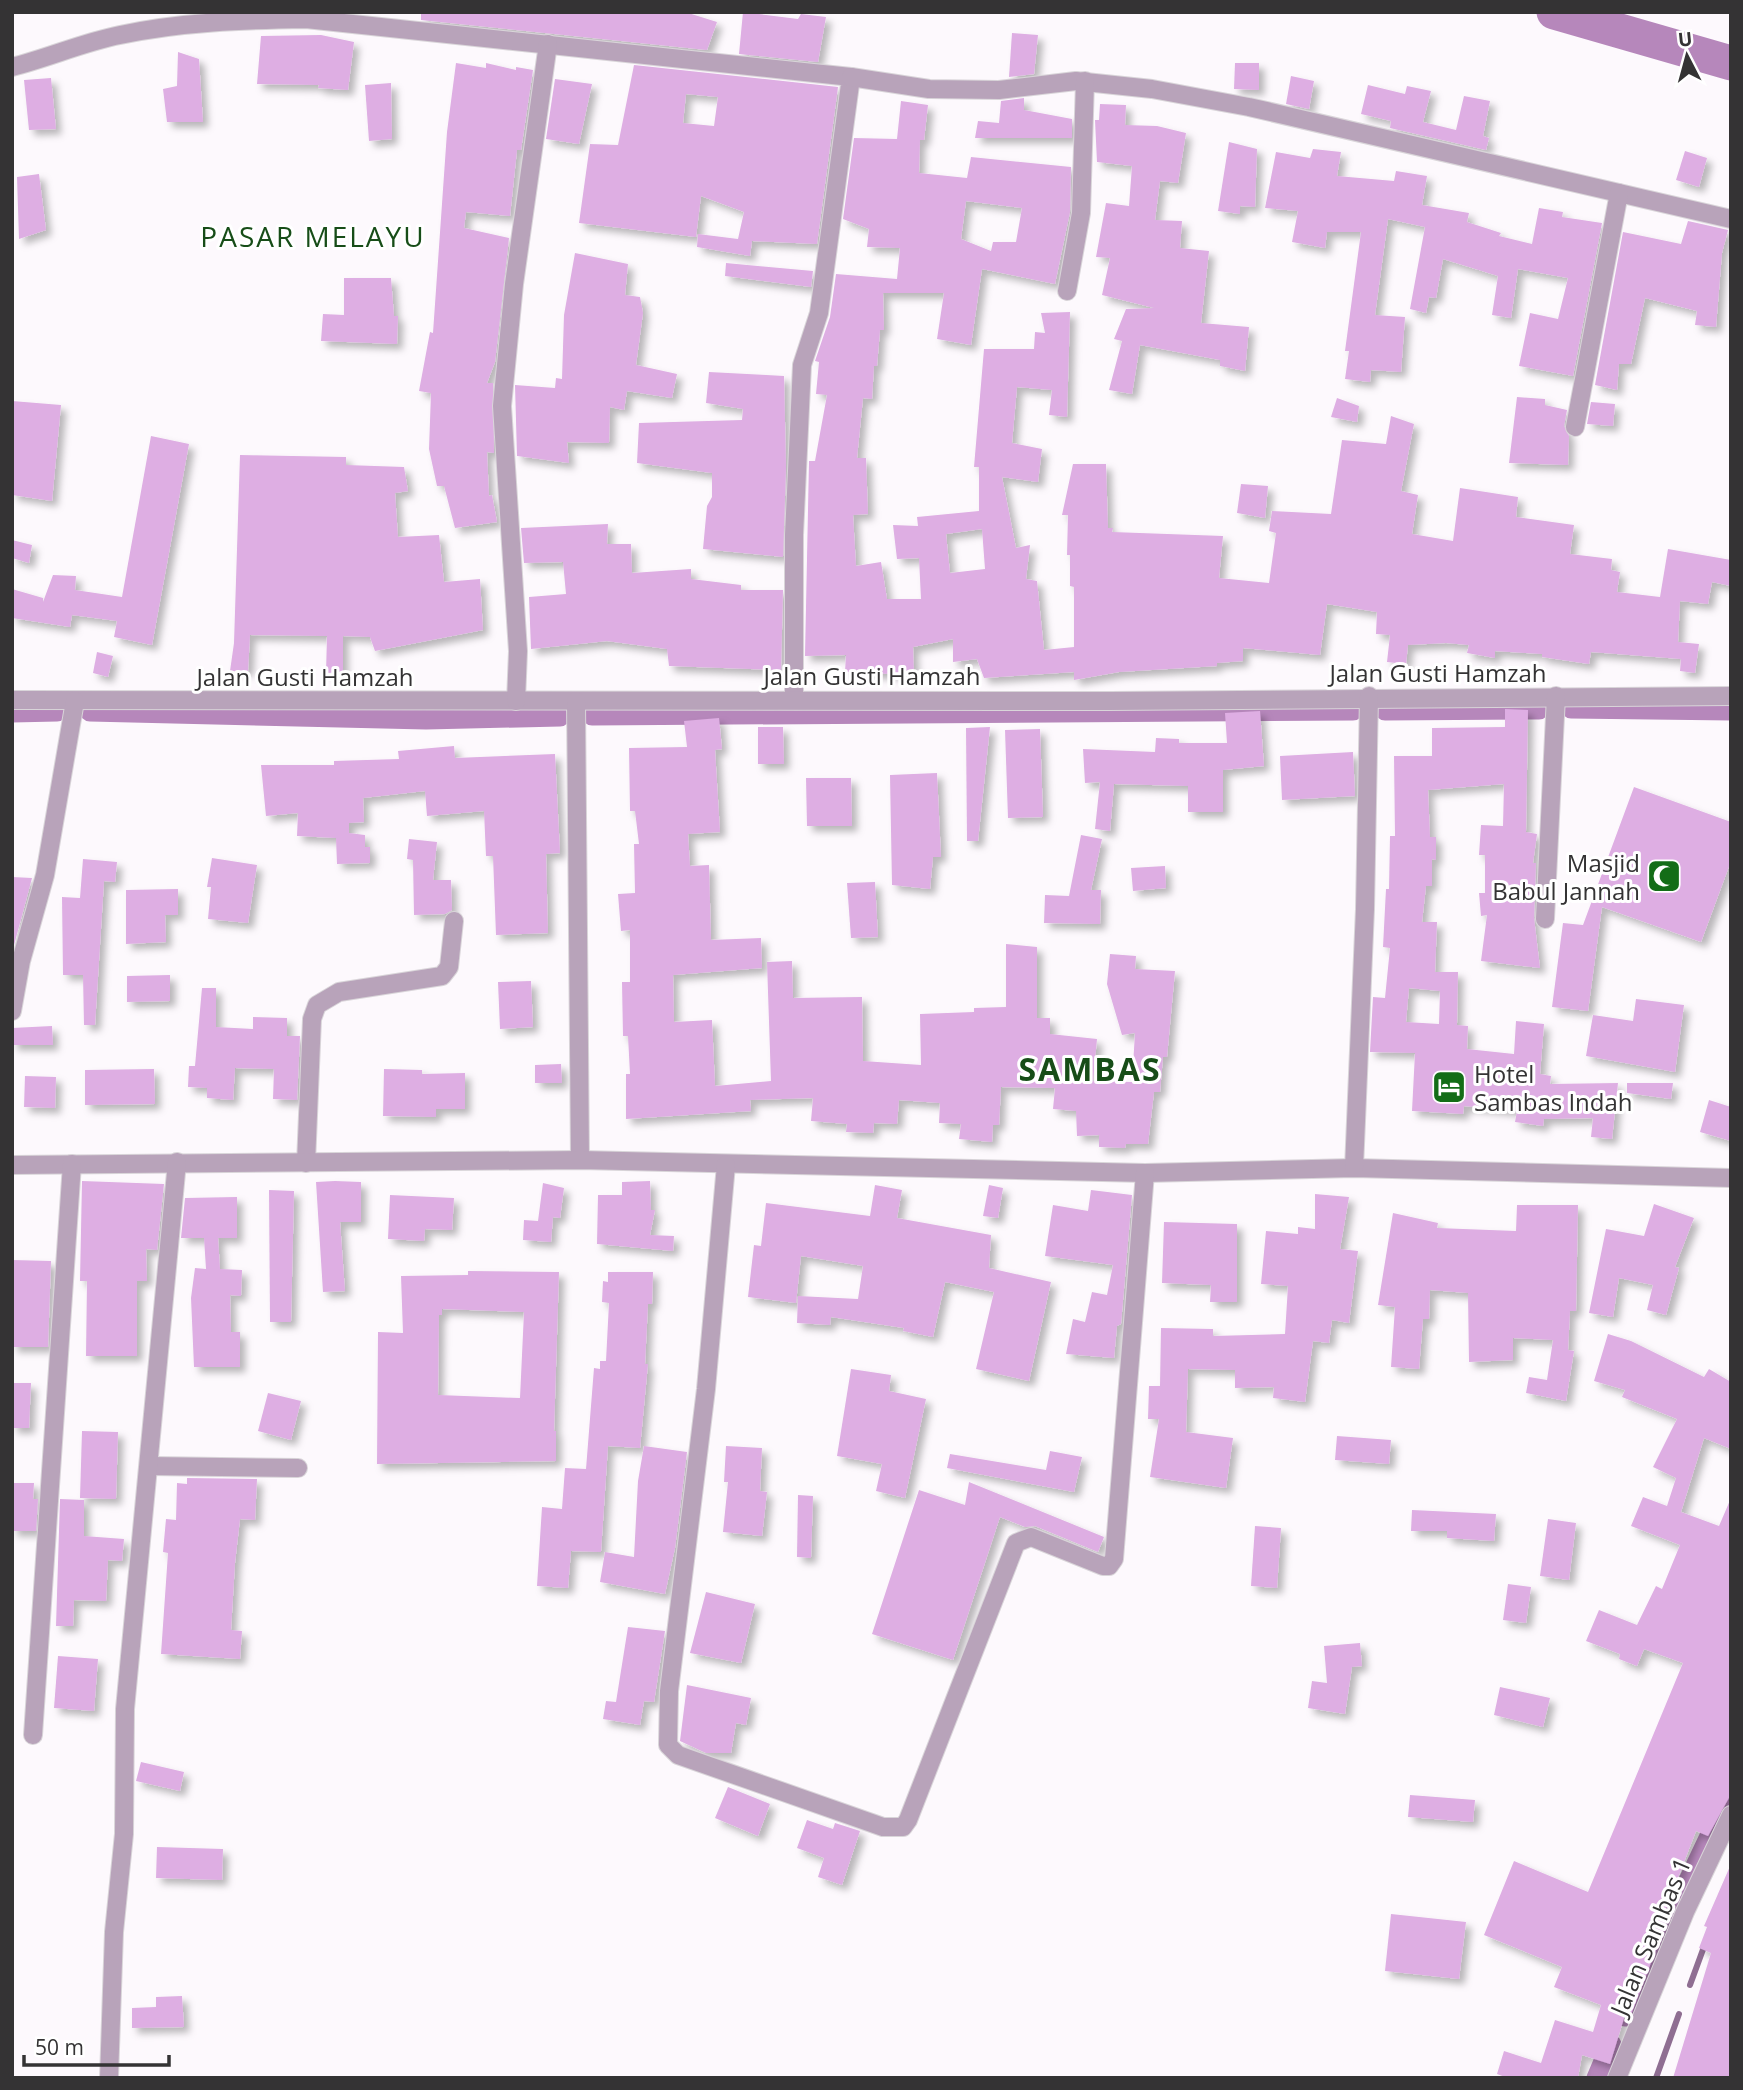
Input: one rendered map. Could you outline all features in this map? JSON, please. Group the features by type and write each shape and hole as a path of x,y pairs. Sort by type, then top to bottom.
{"street":[{"path":"12,67 118,35 229,20 306,19 851,77 929,89 980,90 1085,81 1228,102 1731,219"},
{"path":"516,701 518,651 502,406 514,284 548,44"},
{"path":"794,698 794,542 802,365 819,313 829,221 851,77"},
{"path":"1067,291 1081,213 1085,81"},
{"path":"1575,427 1619,193"},
{"path":"1354,1168 1365,909 1369,696"},
{"name":"Jalan Gusti Hamzah","path":"12,700 576,701 794,698 1110,701 1369,696 1731,696"},
{"path":"1545,919 1556,696"},
{"path":"12,1011 21,961 45,875 75,701"},
{"path":"576,701 580,1160"},
{"path":"306,1163 313,1019 317,1005 338,992 442,976 449,967 454,921"},
{"path":"12,1165 580,1160 1145,1173 1354,1168 1731,1178"},
{"path":"109,2078 114,1932 124,1834 125,1709 177,1162"},
{"path":"33,1735 72,1164"},
{"path":"726,1165 706,1389 669,1691 668,1745 678,1755 883,1827 903,1827 908,1820 1016,1543 1031,1537 1103,1566 1109,1566 1114,1559 1145,1173"},
{"path":"150,1466 298,1468"},
{"name":"Jalan Sambas 1","path":"1617,2078 1685,1912 1731,1815"}],"building":[{"path":"421,12 685,12 717,22 707,50 421,20"},
{"path":"743,12 798,19 801,14 826,17 818,62 739,54"},
{"path":"1012,33 1038,35 1034,74 1009,77"},
{"path":"321,35 354,42 348,90 318,88 319,85 257,84 261,36"},
{"path":"178,52 199,59 203,122 167,122 163,89 177,86"},
{"path":"456,63 486,68 486,63 516,70 516,67 533,70 521,150 517,150 510,216 466,212 464,228 509,238 495,362 487,383 493,383 494,453 487,452 489,496 492,495 497,522 455,528 444,486 437,486 429,449 431,393 419,391 430,332 433,333 447,132"},
{"path":"1235,63 1259,63 1259,90 1234,89"},
{"path":"634,65 838,87 817,244 752,241 750,256 697,247 698,234 738,239 744,212 701,196 696,237 579,223 590,144 618,145","holes":["686,94 718,97 714,126 683,123"]},
{"path":"1291,76 1314,81 1309,109 1286,104"},
{"path":"51,78 56,129 29,130 24,80"},
{"path":"555,79 592,84 579,144 546,139"},
{"path":"391,83 392,139 369,141 365,85"},
{"path":"1368,85 1405,94 1407,86 1431,91 1423,122 1456,130 1464,96 1490,101 1483,136 1489,138 1486,150 1390,128 1391,121 1361,114"},
{"path":"1024,98 1024,110 1072,119 1072,138 975,138 978,121 999,123 1001,101"},
{"path":"901,101 928,105 924,140 920,140 919,173 967,178 971,157 1071,167 1070,212 1055,284 982,269 971,345 937,339 944,293 883,293 884,330 880,330 872,399 863,398 857,458 866,458 868,514 853,515 856,566 881,562 887,599 921,599 919,558 897,559 893,525 918,526 917,517 979,511 979,467 974,467 984,349 1034,349 1035,332 1045,333 1041,313 1070,312 1067,417 1049,415 1052,390 1017,387 1012,443 1042,449 1038,482 1002,477 1016,548 1030,545 1026,579 1037,581 1044,650 1074,647 1074,587 1070,586 1070,555 1067,555 1068,515 1062,515 1073,464 1106,464 1108,528 1113,528 1112,532 1223,536 1219,578 1269,583 1276,533 1269,531 1272,511 1331,514 1342,440 1386,444 1391,416 1414,424 1401,491 1418,495 1412,534 1453,541 1460,488 1518,497 1516,517 1574,525 1570,554 1612,559 1611,570 1620,572 1617,592 1660,597 1668,549 1731,560 1731,586 1712,582 1708,604 1680,601 1678,642 1699,644 1695,673 1680,671 1681,659 1591,652 1589,664 1542,657 1542,654 1495,651 1495,658 1467,653 1469,645 1446,643 1408,645 1406,664 1387,662 1390,635 1376,634 1377,612 1327,604 1320,655 1243,648 1243,661 1217,663 1217,666 1119,672 1074,680 1074,672 984,678 977,659 953,662 953,639 913,647 914,675 845,672 846,655 805,656 809,461 815,461 827,395 816,394 819,362 815,361 830,317 836,274 897,279 900,248 867,247 869,229 843,219 854,138 897,139","holes":["966,201 1022,208 1016,242 993,242 991,251 961,239","982,529 985,569 950,573 946,534"]},
{"path":"1100,104 1126,105 1125,125 1157,126 1186,133 1178,183 1160,181 1155,220 1182,221 1180,248 1209,251 1201,323 1249,327 1245,371 1220,366 1220,360 1140,345 1132,394 1109,390 1122,341 1114,339 1126,309 1154,308 1102,295 1110,258 1096,257 1106,203 1129,206 1132,166 1097,162 1095,120 1099,120"},
{"path":"1229,142 1257,149 1255,207 1240,206 1240,214 1218,211"},
{"path":"1313,149 1341,152 1337,176 1394,181 1396,171 1427,176 1422,205 1469,213 1467,222 1501,233 1499,236 1532,244 1539,208 1563,212 1562,217 1602,223 1573,376 1519,366 1530,313 1558,319 1568,278 1518,269 1511,318 1492,315 1498,276 1443,259 1436,298 1429,297 1426,313 1410,309 1425,227 1388,219 1375,315 1405,317 1401,372 1371,370 1370,382 1345,379 1349,351 1345,351 1361,232 1327,232 1325,248 1292,242 1298,211 1265,208 1276,152 1310,158"},
{"path":"1685,151 1707,158 1699,187 1676,180"},
{"path":"39,174 46,230 19,239 17,177"},
{"path":"1688,221 1728,230 1722,253 1716,327 1695,325 1697,311 1645,298 1631,364 1619,364 1617,390 1595,385 1623,232 1681,244"},
{"path":"575,253 628,264 625,295 640,297 643,313 636,365 677,374 672,398 627,391 624,410 610,407 609,443 567,442 569,463 517,456 515,385 555,388 556,378 562,379 564,315"},
{"path":"726,263 813,271 811,287 725,276"},
{"path":"344,278 391,278 394,316 398,316 397,344 321,341 323,314 344,315"},
{"path":"709,372 784,376 786,467 783,557 703,549 707,506 712,497 712,473 637,463 639,423 742,420 743,409 706,403"},
{"path":"1517,397 1545,399 1545,405 1567,410 1564,426 1569,436 1568,465 1509,463"},
{"path":"1337,398 1359,406 1357,422 1331,417"},
{"path":"12,401 61,405 52,501 12,495"},
{"path":"1591,402 1615,404 1613,426 1587,424"},
{"path":"151,436 189,444 152,645 114,637 117,621 72,615 70,627 12,618 12,589 43,598 43,602 53,575 76,576 75,590 122,597"},
{"path":"240,455 346,457 346,465 404,467 408,491 395,493 398,537 439,535 444,582 480,579 483,630 375,651 370,637 343,636 343,672 326,673 327,636 250,635 248,671 230,671 234,643"},
{"path":"1241,484 1268,486 1265,518 1237,513"},
{"path":"608,524 607,544 631,544 632,573 691,569 691,579 741,585 741,590 783,590 781,670 669,666 667,649 607,641 531,649 529,597 566,594 563,562 524,563 521,528"},
{"path":"12,540 32,545 29,563 12,558"},
{"path":"97,652 113,656 108,677 93,673"},
{"path":"1505,709 1528,710 1526,832 1537,834 1533,863 1536,863 1534,918 1540,968 1481,961 1487,915 1481,916 1479,893 1485,893 1485,855 1479,855 1481,825 1503,826 1504,784 1428,790 1430,837 1436,837 1436,860 1432,859 1432,886 1426,886 1422,922 1437,922 1435,972 1458,972 1457,1025 1468,1026 1467,1049 1514,1054 1516,1021 1544,1024 1540,1074 1551,1076 1550,1084 1618,1083 1612,1139 1591,1137 1593,1118 1544,1119 1543,1126 1515,1122 1517,1111 1464,1106 1463,1114 1412,1111 1415,1053 1370,1052 1373,997 1385,998 1390,948 1383,947 1386,889 1389,889 1390,836 1395,836 1394,756 1432,756 1432,728 1505,727","holes":["1409,988 1440,991 1439,1024 1406,1022"]},
{"path":"1260,711 1264,766 1223,770 1223,812 1188,812 1188,786 1114,784 1110,831 1095,829 1100,782 1085,783 1083,749 1155,752 1156,738 1179,739 1179,743 1227,743 1225,713"},
{"path":"719,718 722,749 715,750 720,832 688,834 690,866 709,865 711,940 761,938 762,968 673,975 674,1022 712,1020 715,1086 771,1081 767,962 792,961 793,998 862,997 863,1061 921,1065 920,1014 974,1012 974,1008 1006,1007 1006,944 1037,947 1037,1018 1050,1018 1050,1034 1097,1039 1093,1081 1132,1082 1135,1033 1122,1035 1107,984 1110,954 1136,956 1135,969 1175,971 1167,1057 1163,1057 1160,1092 1154,1092 1148,1144 1126,1144 1125,1148 1099,1147 1099,1135 1077,1136 1076,1111 1053,1109 1055,1088 1001,1087 999,1125 993,1125 992,1142 959,1139 961,1124 939,1123 940,1103 899,1100 897,1124 874,1123 873,1133 846,1132 847,1124 811,1121 813,1098 750,1100 751,1111 626,1119 626,1074 630,1074 628,1036 623,1036 622,982 630,982 630,930 621,931 618,894 635,893 634,844 639,844 635,811 630,811 629,748 687,747 684,721"},
{"path":"758,727 783,727 784,764 758,764"},
{"path":"990,727 978,841 967,841 966,728"},
{"path":"1040,729 1043,817 1008,818 1005,730"},
{"path":"454,746 455,758 555,754 560,853 546,854 548,933 496,935 493,856 486,856 484,811 427,816 425,791 363,798 364,822 349,823 349,833 365,835 365,847 370,847 370,863 337,864 336,838 297,836 298,813 266,816 261,765 334,765 334,761 399,759 398,751"},
{"path":"1353,752 1355,796 1282,800 1280,756"},
{"path":"937,773 941,857 933,857 930,889 892,885 890,775"},
{"path":"806,778 851,778 852,826 807,826"},
{"path":"1634,787 1731,822 1731,861 1701,942 1602,907 1588,1011 1552,1007 1563,923 1583,925"},
{"path":"1081,835 1102,839 1091,890 1101,890 1100,924 1044,923 1045,895 1069,896"},
{"path":"409,839 437,842 433,880 451,880 452,910 445,914 414,915 413,860 407,859"},
{"path":"212,858 257,865 248,923 208,919 211,887 207,887"},
{"path":"83,859 117,862 115,882 104,881 95,1025 84,1025 83,975 63,975 62,897 80,898"},
{"path":"1165,866 1166,888 1133,891 1131,868"},
{"path":"12,877 32,878 13,949 12,949"},
{"path":"875,882 878,937 851,938 847,883"},
{"path":"178,889 178,915 165,915 166,942 126,944 126,890"},
{"path":"170,975 170,1001 127,1002 127,976"},
{"path":"531,981 533,1027 500,1029 498,982"},
{"path":"202,988 216,988 216,1027 253,1029 253,1017 287,1018 287,1036 300,1036 297,1100 273,1099 274,1069 235,1068 233,1100 207,1098 207,1088 188,1087 189,1066 195,1066"},
{"path":"1636,999 1684,1005 1675,1072 1586,1056 1593,1015 1633,1021"},
{"path":"52,1026 53,1045 12,1045 12,1028"},
{"path":"561,1064 562,1083 535,1083 535,1065"},
{"path":"154,1069 155,1104 85,1105 85,1070"},
{"path":"384,1069 422,1070 422,1074 465,1073 465,1109 436,1109 436,1117 383,1116"},
{"path":"25,1076 56,1077 55,1108 24,1107"},
{"path":"1627,1083 1673,1083 1671,1099 1627,1093"},
{"path":"1709,1100 1731,1107 1731,1141 1700,1132"},
{"path":"82,1181 164,1184 157,1250 146,1249 147,1281 137,1281 137,1356 86,1356 87,1281 80,1281"},
{"path":"650,1181 651,1210 655,1210 650,1235 674,1236 673,1251 597,1244 598,1195 622,1195 622,1182"},
{"path":"316,1182 361,1182 361,1222 340,1222 345,1291 323,1292"},
{"path":"543,1183 564,1188 560,1218 553,1217 551,1242 523,1240 524,1220 538,1221"},
{"path":"875,1185 902,1190 897,1218 991,1235 989,1268 1051,1282 1029,1381 976,1369 994,1292 945,1282 933,1337 903,1331 904,1328 831,1317 830,1325 797,1323 798,1296 858,1299 863,1266 801,1256 796,1303 748,1297 754,1245 761,1246 766,1203 870,1216"},
{"path":"989,1185 1003,1188 998,1218 983,1216"},
{"path":"269,1190 294,1191 291,1322 270,1322"},
{"path":"1091,1190 1132,1195 1121,1324 1117,1326 1114,1358 1066,1354 1073,1319 1085,1322 1092,1292 1107,1295 1113,1265 1045,1256 1053,1205 1088,1211"},
{"path":"1315,1194 1349,1197 1340,1249 1358,1251 1349,1323 1332,1320 1329,1343 1313,1341 1305,1402 1273,1398 1274,1387 1235,1388 1235,1370 1188,1369 1186,1432 1233,1438 1226,1488 1150,1477 1159,1419 1148,1419 1149,1386 1160,1386 1161,1328 1213,1329 1213,1336 1285,1334 1288,1286 1261,1284 1266,1231 1298,1234 1298,1227 1315,1229"},
{"path":"390,1195 454,1198 452,1230 425,1229 424,1241 388,1239"},
{"path":"237,1197 237,1238 218,1238 220,1269 242,1270 241,1296 230,1295 231,1332 240,1332 240,1367 194,1367 191,1298 195,1268 206,1269 204,1238 181,1238 185,1198"},
{"path":"1654,1204 1694,1218 1675,1267 1679,1268 1666,1315 1647,1310 1653,1285 1619,1278 1613,1317 1589,1313 1606,1229 1644,1236"},
{"path":"1517,1205 1578,1205 1576,1311 1570,1311 1568,1350 1574,1351 1566,1401 1526,1393 1529,1377 1547,1380 1553,1340 1513,1338 1513,1360 1469,1362 1468,1293 1430,1290 1429,1319 1423,1319 1419,1369 1391,1367 1395,1307 1378,1305 1393,1213 1438,1223 1437,1228 1516,1231"},
{"path":"1164,1222 1237,1224 1237,1302 1210,1302 1211,1285 1162,1283"},
{"path":"12,1260 51,1261 48,1347 12,1347"},
{"path":"468,1271 559,1272 554,1431 556,1461 377,1464 378,1332 403,1333 401,1276 468,1275","holes":["442,1309 524,1312 520,1398 438,1395 439,1315 442,1315"]},
{"path":"608,1272 653,1272 652,1304 648,1304 645,1364 648,1364 640,1448 608,1446 601,1552 571,1551 568,1588 537,1586 542,1507 562,1509 565,1468 586,1469 594,1368 600,1369 600,1361 606,1361 609,1303 602,1302 603,1281 608,1282"},
{"path":"1608,1334 1631,1341 1704,1377 1709,1369 1731,1382 1731,1449 1704,1438 1681,1512 1719,1526 1731,1498 1731,1794 1708,1836 1696,1831 1664,1914 1669,1916 1630,2017 1625,2015 1610,2064 1582,2055 1578,2078 1508,2078 1497,2074 1504,2051 1541,2063 1555,2020 1593,2032 1601,2005 1554,1987 1562,1967 1484,1935 1514,1861 1588,1892 1683,1663 1644,1649 1637,1666 1619,1659 1620,1654 1586,1641 1599,1610 1637,1625 1656,1586 1662,1589 1680,1545 1631,1526 1643,1497 1667,1506 1676,1478 1653,1467 1677,1419 1622,1397 1625,1390 1594,1381"},
{"path":"851,1369 891,1375 889,1391 926,1399 905,1498 876,1491 882,1464 837,1456"},
{"path":"12,1383 31,1383 29,1428 12,1428"},
{"path":"268,1393 301,1401 291,1440 258,1431"},
{"path":"82,1431 118,1432 116,1499 80,1498"},
{"path":"1337,1436 1391,1440 1389,1464 1335,1460"},
{"path":"644,1446 687,1452 675,1548 665,1594 600,1582 605,1552 634,1557 638,1481"},
{"path":"726,1446 762,1448 760,1491 767,1492 762,1536 723,1532 728,1482 724,1482"},
{"path":"1050,1451 1082,1457 1074,1492 947,1468 950,1454 1046,1470"},
{"path":"187,1478 257,1479 255,1520 240,1519 235,1563 231,1630 242,1631 240,1659 161,1654 168,1553 163,1552 166,1519 176,1520 177,1483 187,1484"},
{"path":"969,1482 1104,1537 1098,1552 1035,1526 1025,1527 1000,1517 953,1660 872,1634 919,1490 965,1505"},
{"path":"12,1483 34,1483 33,1499 38,1499 36,1531 12,1531"},
{"path":"798,1495 813,1496 811,1558 797,1557"},
{"path":"60,1499 84,1500 84,1536 124,1539 122,1561 108,1560 106,1601 74,1600 73,1626 56,1626"},
{"path":"1412,1510 1496,1514 1494,1541 1447,1538 1447,1531 1411,1531"},
{"path":"1548,1519 1576,1523 1569,1580 1540,1576"},
{"path":"1255,1526 1281,1528 1277,1588 1251,1586"},
{"path":"1508,1584 1531,1587 1526,1623 1503,1620"},
{"path":"706,1592 755,1604 741,1663 690,1653"},
{"path":"628,1627 665,1631 654,1702 644,1701 640,1725 603,1719 606,1701 616,1702"},
{"path":"1360,1643 1362,1666 1352,1667 1345,1714 1308,1708 1312,1681 1327,1683 1324,1646"},
{"path":"58,1656 98,1659 94,1711 54,1708"},
{"path":"687,1685 751,1698 746,1725 736,1723 731,1753 706,1753 680,1741"},
{"path":"1500,1687 1550,1698 1543,1727 1494,1715"},
{"path":"141,1762 184,1772 180,1791 136,1781"},
{"path":"728,1787 770,1804 758,1836 715,1818"},
{"path":"1410,1795 1475,1800 1473,1822 1408,1817"},
{"path":"807,1820 833,1829 835,1823 860,1831 842,1885 818,1877 824,1858 797,1848"},
{"path":"157,1847 223,1849 222,1880 156,1878"},
{"path":"1731,1864 1731,2078 1673,2078 1711,1953 1699,1948 1707,1927 1704,1926"},
{"path":"1391,1914 1466,1922 1459,1979 1385,1971"},
{"path":"182,1996 184,2027 132,2028 132,2008 156,2007 156,1997"}],"waterway":[{"path":"1554,12 1731,63"},
{"path":"1571,708 1731,710"},
{"path":"1385,710 1539,709"},
{"path":"592,715 1353,710"},
{"path":"12,712 57,711"},
{"path":"90,711 426,719 560,716"},
{"path":"1625,2016 1731,1792"},
{"path":"1690,1985 1705,1944"},
{"path":"1656,2078 1679,2014"},
{"path":"1597,2078 1611,2045"}],"place":[{"name":"Masjid Babul Jannah","path":"1664,876"},
{"name":"Hotel Sambas Indah","path":"1449,1087"}],"district":[{"name":"PASAR MELAYU","path":"313,236"},
{"name":"SAMBAS","path":"1090,1068"}]}
